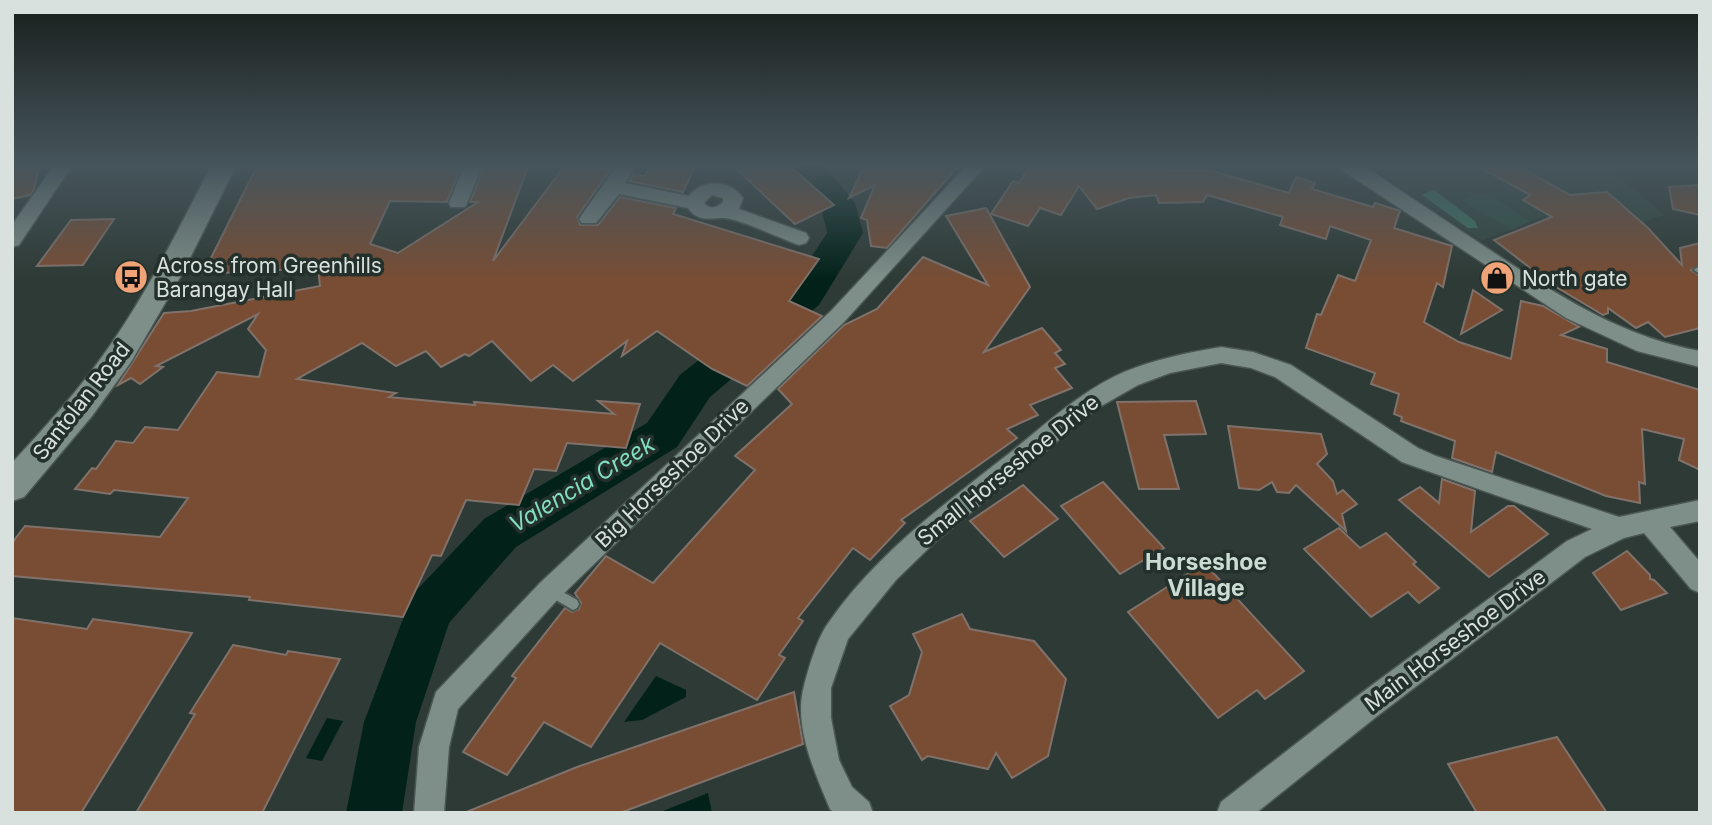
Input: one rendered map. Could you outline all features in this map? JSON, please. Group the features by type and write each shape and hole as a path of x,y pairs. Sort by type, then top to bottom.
{"main road":[{"name":"Santolan Road","path":"12,457 93,361 182,202"},
{"name":"Santolan Road","path":"12,487 88,398 116,360 145,315 205,202"}],"street":[{"path":"12,240 38,202"},
{"path":"589,219 602,202"},
{"path":"733,202 725,211 799,238"},
{"name":"Big Horseshoe Drive","path":"429,813 434,747 446,702 550,590 838,316 943,202"},
{"path":"1406,202 1576,317 1618,338 1677,356 1700,359"},
{"name":"Small Horseshoe Drive","path":"858,813 841,798 825,762 817,718 817,688 837,632 887,572 989,480 1088,403 1130,379 1167,365 1222,355 1253,360 1273,368 1410,455 1619,528"},
{"name":"Main Horseshoe Drive","path":"1232,813 1366,707 1576,549 1619,528 1700,510"},
{"path":"1651,523 1700,581"}],"lane":[{"path":"550,590 573,604"}],"shaded area":[{"path":"1424,202 1650,202 1664,215 1585,241 1544,216 1482,241"},
{"path":"1432,202 1451,202 1475,221 1478,228 1468,228"},
{"path":"1465,202 1501,202 1531,221 1512,230"},
{"path":"656,676 686,690 686,697 642,720 624,722"},
{"path":"327,718 343,721 322,761 306,758"},
{"path":"708,793 712,813 658,813"}],"building":[{"path":"239,202 389,202 370,244 398,253 477,202 515,202 493,261 537,202 587,202 577,217 580,225 598,225 616,202 648,202 676,208 673,214 819,259 789,301 822,316 747,386 712,369 657,331 622,356 627,341 573,381 553,365 531,381 492,341 469,356 465,354 441,367 426,351 396,366 362,343 297,379 396,393 389,397 475,405 474,402 614,414 598,401 640,404 626,448 567,443 556,471 534,469 519,505 466,500 441,556 432,555 403,617 249,600 250,597 12,576 12,543 25,526 160,537 188,498 114,490 110,494 75,489 92,468 96,469 116,441 133,443 145,427 178,430 217,372 259,377 266,350 248,329 258,314 156,366 163,367 140,384 131,378 118,385 164,313 191,311 320,286 318,268 203,274"},
{"path":"772,202 831,202 834,205 795,224"},
{"path":"868,202 927,202 887,248 871,246 867,220 861,218"},
{"path":"999,202 1069,202 1061,215 1040,208 1028,226 991,214"},
{"path":"1092,202 1116,202 1097,209"},
{"path":"1233,202 1358,202 1373,207 1375,203 1400,211 1394,228 1452,246 1443,287 1437,283 1424,322 1459,342 1511,359 1521,301 1543,306 1579,327 1561,335 1607,349 1607,362 1700,390 1700,470 1679,460 1684,439 1642,429 1645,484 1639,482 1640,503 1606,496 1496,452 1492,472 1452,458 1455,441 1401,421 1402,417 1394,414 1399,394 1371,384 1375,373 1306,348 1317,314 1321,315 1338,275 1355,281 1371,240 1330,226 1326,239 1280,225 1283,217"},
{"path":"1527,202 1619,202 1647,227 1682,265 1680,248 1700,243 1700,265 1691,270 1700,276 1700,328 1665,337 1648,322 1636,328 1608,308 1608,313 1603,315 1551,284 1494,240 1552,217"},
{"path":"1672,202 1700,202 1700,215 1673,209"},
{"path":"986,208 1030,287 984,352 1042,328 1061,350 1055,353 1065,364 1055,368 1072,388 1030,405 1038,415 1007,429 1017,438 901,520 905,523 870,560 853,548 798,618 803,621 779,655 785,658 757,700 660,643 591,747 544,722 507,775 463,752 516,678 512,676 565,608 572,612 579,609 581,603 575,593 606,556 653,583 755,470 735,456 792,404 778,389 844,325 877,309 923,257 988,285 946,216"},
{"path":"114,219 83,265 37,266 71,220"},
{"path":"1473,290 1502,310 1461,334"},
{"path":"1196,401 1206,434 1164,435 1179,489 1139,489 1117,402"},
{"path":"1228,426 1321,434 1327,454 1317,464 1333,481 1337,494 1343,490 1357,504 1342,514 1346,531 1296,485 1289,493 1277,492 1272,482 1259,490 1239,488"},
{"path":"1442,479 1475,491 1471,532 1508,506 1514,506 1548,534 1489,577 1399,500 1420,487 1439,503"},
{"path":"1103,482 1164,548 1120,574 1061,506"},
{"path":"1023,485 1058,519 1004,557 970,521"},
{"path":"1339,528 1360,548 1386,533 1439,588 1419,603 1408,592 1371,617 1304,549"},
{"path":"1627,551 1650,575 1650,579 1667,593 1621,610 1593,573"},
{"path":"1200,566 1207,566 1304,671 1265,699 1257,690 1218,718 1128,612"},
{"path":"962,614 970,629 1034,641 1066,679 1048,756 1012,778 996,753 988,769 928,756 922,760 890,706 909,695 922,652 913,634"},
{"path":"12,618 87,629 93,619 192,633 81,813 12,813"},
{"path":"233,645 286,655 288,651 340,659 262,813 136,813 195,714 190,713"},
{"path":"794,692 803,744 620,813 464,813 577,767"},
{"path":"1557,737 1607,813 1477,813 1448,764"}],"waterway":[{"name":"Valencia Creek","path":"374,813 390,722 429,611 500,533 662,435 695,386 806,295 845,233 838,202"}],"place":[{"name":"Across from Greenhills Barangay Hall","path":"131,277"},
{"name":"North gate","path":"1497,278"}],"district":[{"name":"Horseshoe Village","path":"1206,575"}]}
